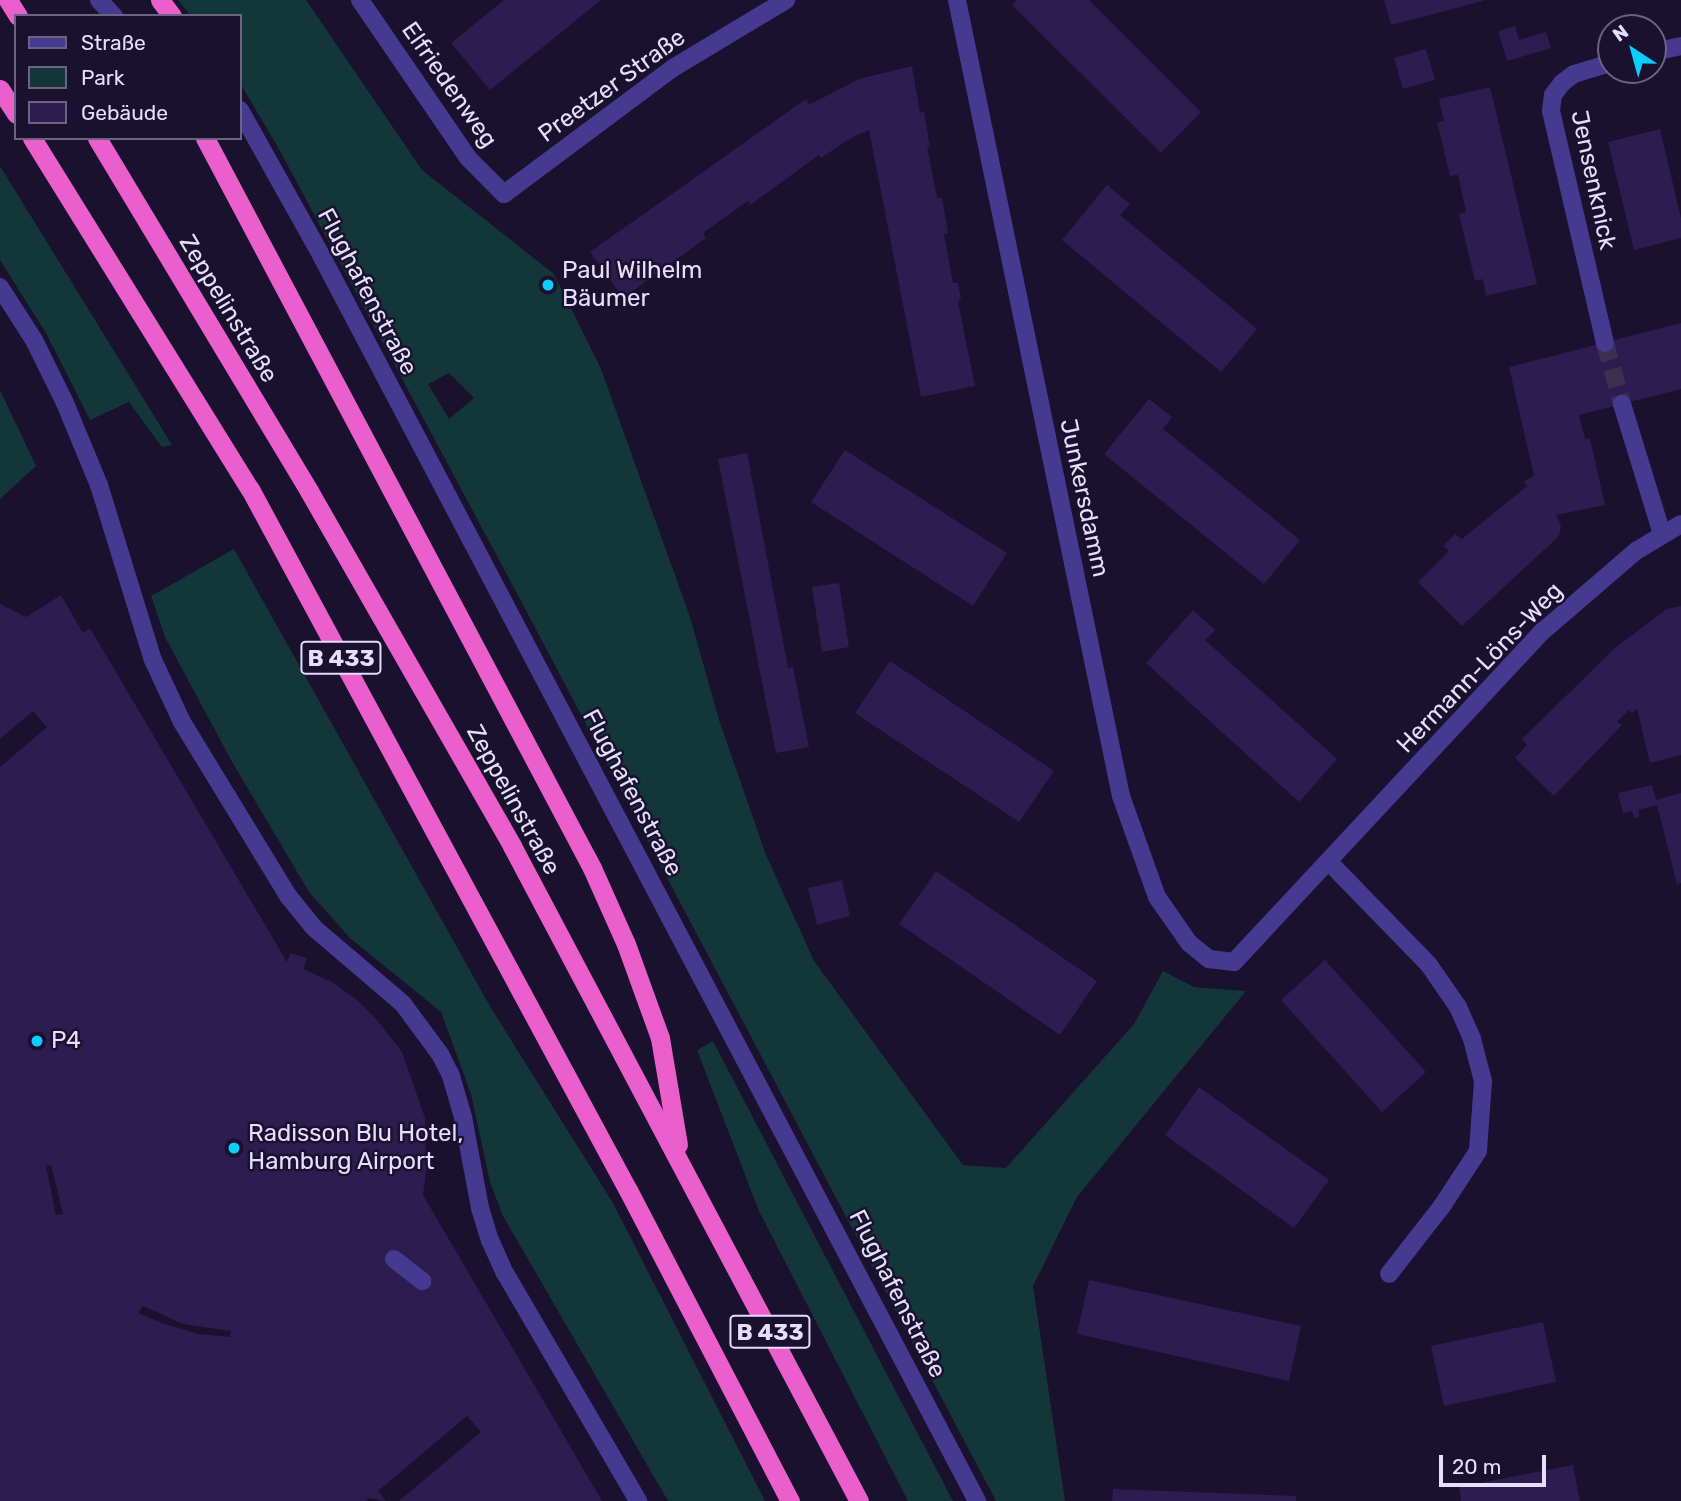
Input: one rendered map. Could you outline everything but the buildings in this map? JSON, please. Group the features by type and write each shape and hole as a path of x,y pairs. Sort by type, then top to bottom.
{"highway":[{"path":"0,89 14,111"},
{"name":"B 433","path":"33,140 250,489 628,1190 790,1501"},
{"name":"Zeppelinstraße","path":"98,140 309,491 512,846 859,1501"},
{"path":"206,140 592,868 626,944 660,1038 681,1163"}],"street":[{"path":"99,0 112,14"},
{"name":"Elfriedenweg","path":"360,0 468,158 504,194"},
{"name":"Preetzer Straße","path":"504,194 673,68 786,0"},
{"name":"Junkersdamm","path":"957,0 1121,796 1157,897 1189,943 1209,959 1234,962"},
{"name":"Jensenknick","path":"1597,67 1574,74 1562,83 1553,95 1551,111 1605,343"},
{"name":"Flughafenstraße","path":"242,114 322,257 977,1501"},
{"path":"0,287 34,340 99,485 153,660 182,723 297,907 313,927 403,1004 440,1054 451,1076 463,1117 480,1208 490,1240 505,1273 638,1501"},
{"path":"1622,404 1662,534"},
{"name":"Hermann-Löns-Weg","path":"1234,962 1543,631 1636,551 1681,524"},
{"path":"1329,862 1429,965 1458,1007 1472,1039 1483,1081 1478,1151 1442,1206 1389,1274"},
{"path":"394,1259 422,1281"}],"green space":[{"path":"178,0 306,0 422,170 554,274 601,369 690,617 719,720 766,855 814,961 963,1165 1006,1168 1134,1024 1163,971 1194,987 1246,991 1077,1197 1033,1286 1065,1501 996,1501 279,149 242,86 242,14 189,14","holes":["449,373 474,398 449,419 428,384"]},
{"path":"0,166 172,445 162,447 129,402 90,420 46,333 0,260"},
{"path":"0,390 36,466 0,499"},
{"path":"234,549 491,1008 613,1203 765,1501 668,1501 503,1216 490,1182 471,1094 441,1012 350,938 309,892 231,760 165,637 151,596"},
{"path":"713,1041 953,1501 908,1501 759,1211 697,1050"}],"tunnel":[{"path":"1605,343 1622,404"}],"place":[{"name":"Paul Wilhelm Bäumer","path":"548,285"},
{"name":"P4","path":"37,1041"},
{"name":"Radisson Blu Hotel, Hamburg Airport","path":"234,1148"}]}
